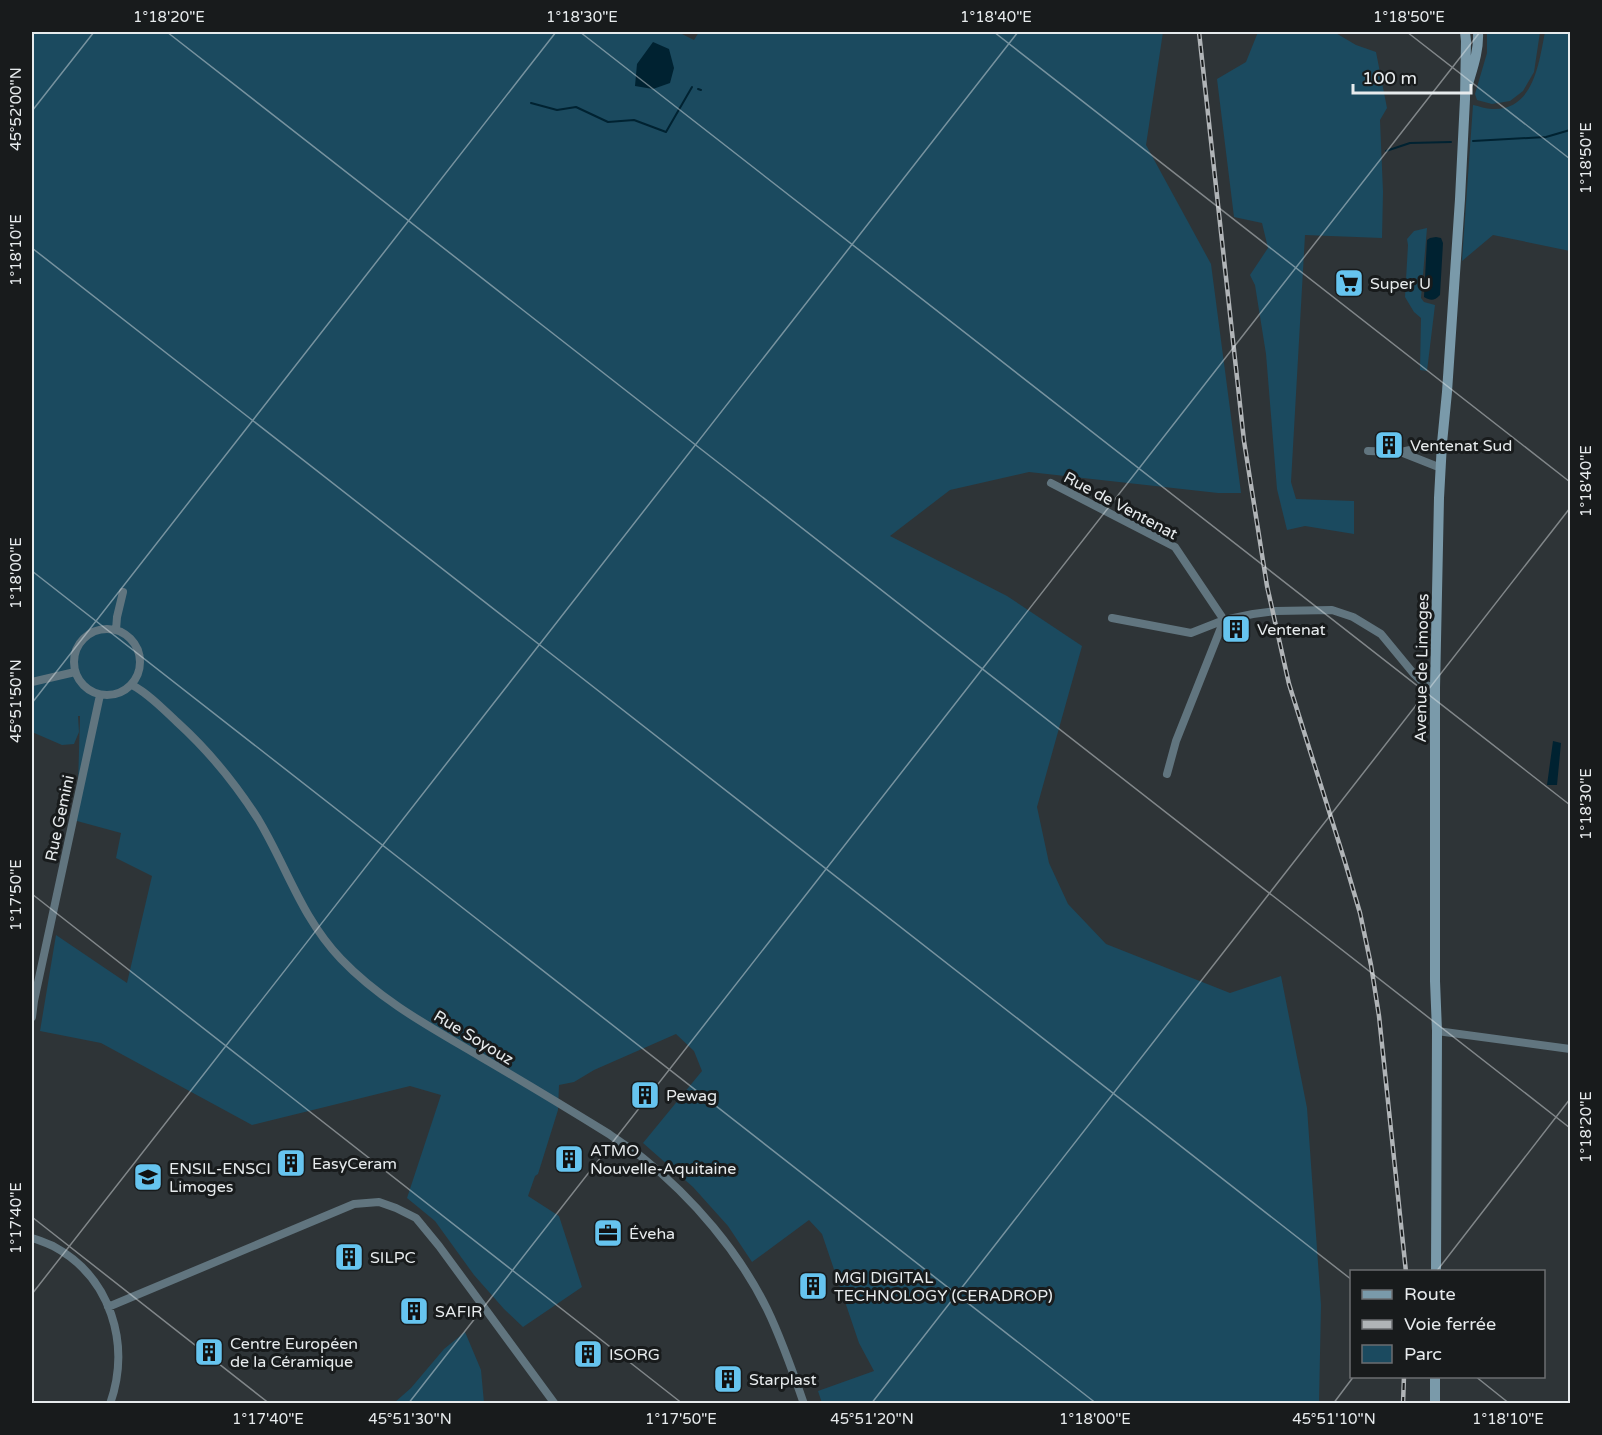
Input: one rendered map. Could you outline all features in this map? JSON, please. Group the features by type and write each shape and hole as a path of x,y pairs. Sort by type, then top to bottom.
{"main road":[{"path":"1465,32 1467,41 1465,96"},
{"path":"1465,96 1475,58 1478,32"},
{"name":"Avenue de Limoges","path":"1436,1270 1435,687 1442,443 1460,199 1465,96"},
{"path":"1435,1378 1435,1404"}],"street":[{"path":"1368,451 1401,452 1442,443"},
{"path":"1401,452 1441,468"},
{"name":"Rue de Ventenat","path":"1051,483 1175,547 1224,620"},
{"path":"116,630 123,592"},
{"path":"1112,618 1191,633 1224,620 1253,614 1275,611 1332,610 1353,617 1381,633 1414,674 1426,685 1435,687"},
{"path":"1167,774 1176,741 1224,620"},
{"path":"98,630 116,630 131,638 140,653 140,670 132,685 117,694 100,695 89,690 75,672 75,655 83,639 98,630"},
{"path":"32,682 75,672"},
{"name":"Rue Soyouz","path":"132,685 143,691 188,732 232,781 258,820 281,862 297,899 318,933 365,983 404,1012 609,1134 642,1157 673,1184 714,1229 758,1292 782,1341 804,1404"},
{"name":"Rue Gemini","path":"32,1017 100,695"},
{"path":"1437,1031 1570,1049"},
{"path":"108,1307 354,1204 379,1202 416,1218 446,1255 555,1404"},
{"path":"32,1238 53,1246 68,1256 97,1284 103,1294 115,1324 119,1352 119,1371 110,1404"}],"green space":[{"path":"32,32 681,32 694,40 699,32 1163,32 1146,145 1211,264 1241,493 1218,493 1029,472 950,490 890,536 1007,596 1082,646 1037,807 1049,863 1068,904 1106,944 1230,993 1281,976 1307,1108 1321,1305 1319,1403 822,1403 818,1391 874,1371 859,1343 822,1234 809,1220 752,1262 728,1226 693,1187 643,1143 702,1071 694,1051 676,1034 594,1070 574,1082 559,1085 558,1110 538,1174 535,1176 528,1196 559,1216 582,1287 523,1327 474,1275 435,1221 407,1198 441,1095 410,1086 252,1125 101,1043 40,1031 56,935 127,983 152,876 116,858 121,833 77,821 80,716 78,716 79,732 74,744 62,745 32,732"},
{"path":"1258,32 1334,32 1356,45 1376,52 1387,108 1380,120 1382,238 1305,235 1291,482 1296,499 1354,501 1354,534 1305,526 1287,530 1277,489 1266,354 1255,285 1250,275 1268,248 1262,223 1234,217 1217,79 1246,62"},
{"path":"1487,32 1540,32 1534,72 1523,91 1510,101 1492,104 1477,100 1475,94 1487,53"},
{"path":"1545,32 1570,32 1570,251 1493,235 1462,261 1473,105 1490,109 1506,107 1517,102 1526,93 1537,70"},
{"path":"1427,228 1421,298 1424,302 1435,305 1427,371 1420,370 1421,318 1414,312 1405,297 1407,239 1414,231"},
{"path":"465,1332 481,1370 484,1403 394,1403 411,1388 444,1349"}],"shaded area":[{"path":"653,42 669,49 674,68 670,83 653,89 635,86 637,64"},
{"path":"1441,238 1443,243 1440,295 1431,300 1424,297 1427,240"},
{"path":"1553,741 1561,743 1557,785 1547,785"}],"waterway":[{"path":"531,103 557,110 576,107 608,122 634,120 666,132 692,87"},
{"path":"1473,141 1546,137 1570,130"},
{"path":"1386,151 1410,143 1451,142"}],"railway":[{"path":"1199,32 1244,441 1267,586 1289,684 1360,913 1371,965 1379,1016 1406,1270"},
{"path":"1403,1404 1404,1378"}],"place":[{"name":"Super U","path":"1349,283"},
{"name":"Ventenat Sud","path":"1389,445"},
{"name":"Ventenat","path":"1236,629"},
{"name":"Pewag","path":"645,1095"},
{"name":"ATMO Nouvelle-Aquitaine","path":"569,1159"},
{"name":"EasyCeram","path":"291,1163"},
{"name":"ENSIL-ENSCI Limoges","path":"148,1177"},
{"name":"Éveha","path":"608,1233"},
{"name":"SILPC","path":"349,1257"},
{"name":"MGI DIGITAL TECHNOLOGY (CERADROP)","path":"813,1286"},
{"name":"SAFIR","path":"414,1311"},
{"name":"Centre Européen de la Céramique","path":"209,1352"},
{"name":"ISORG","path":"588,1354"},
{"name":"Starplast","path":"728,1379"}]}
